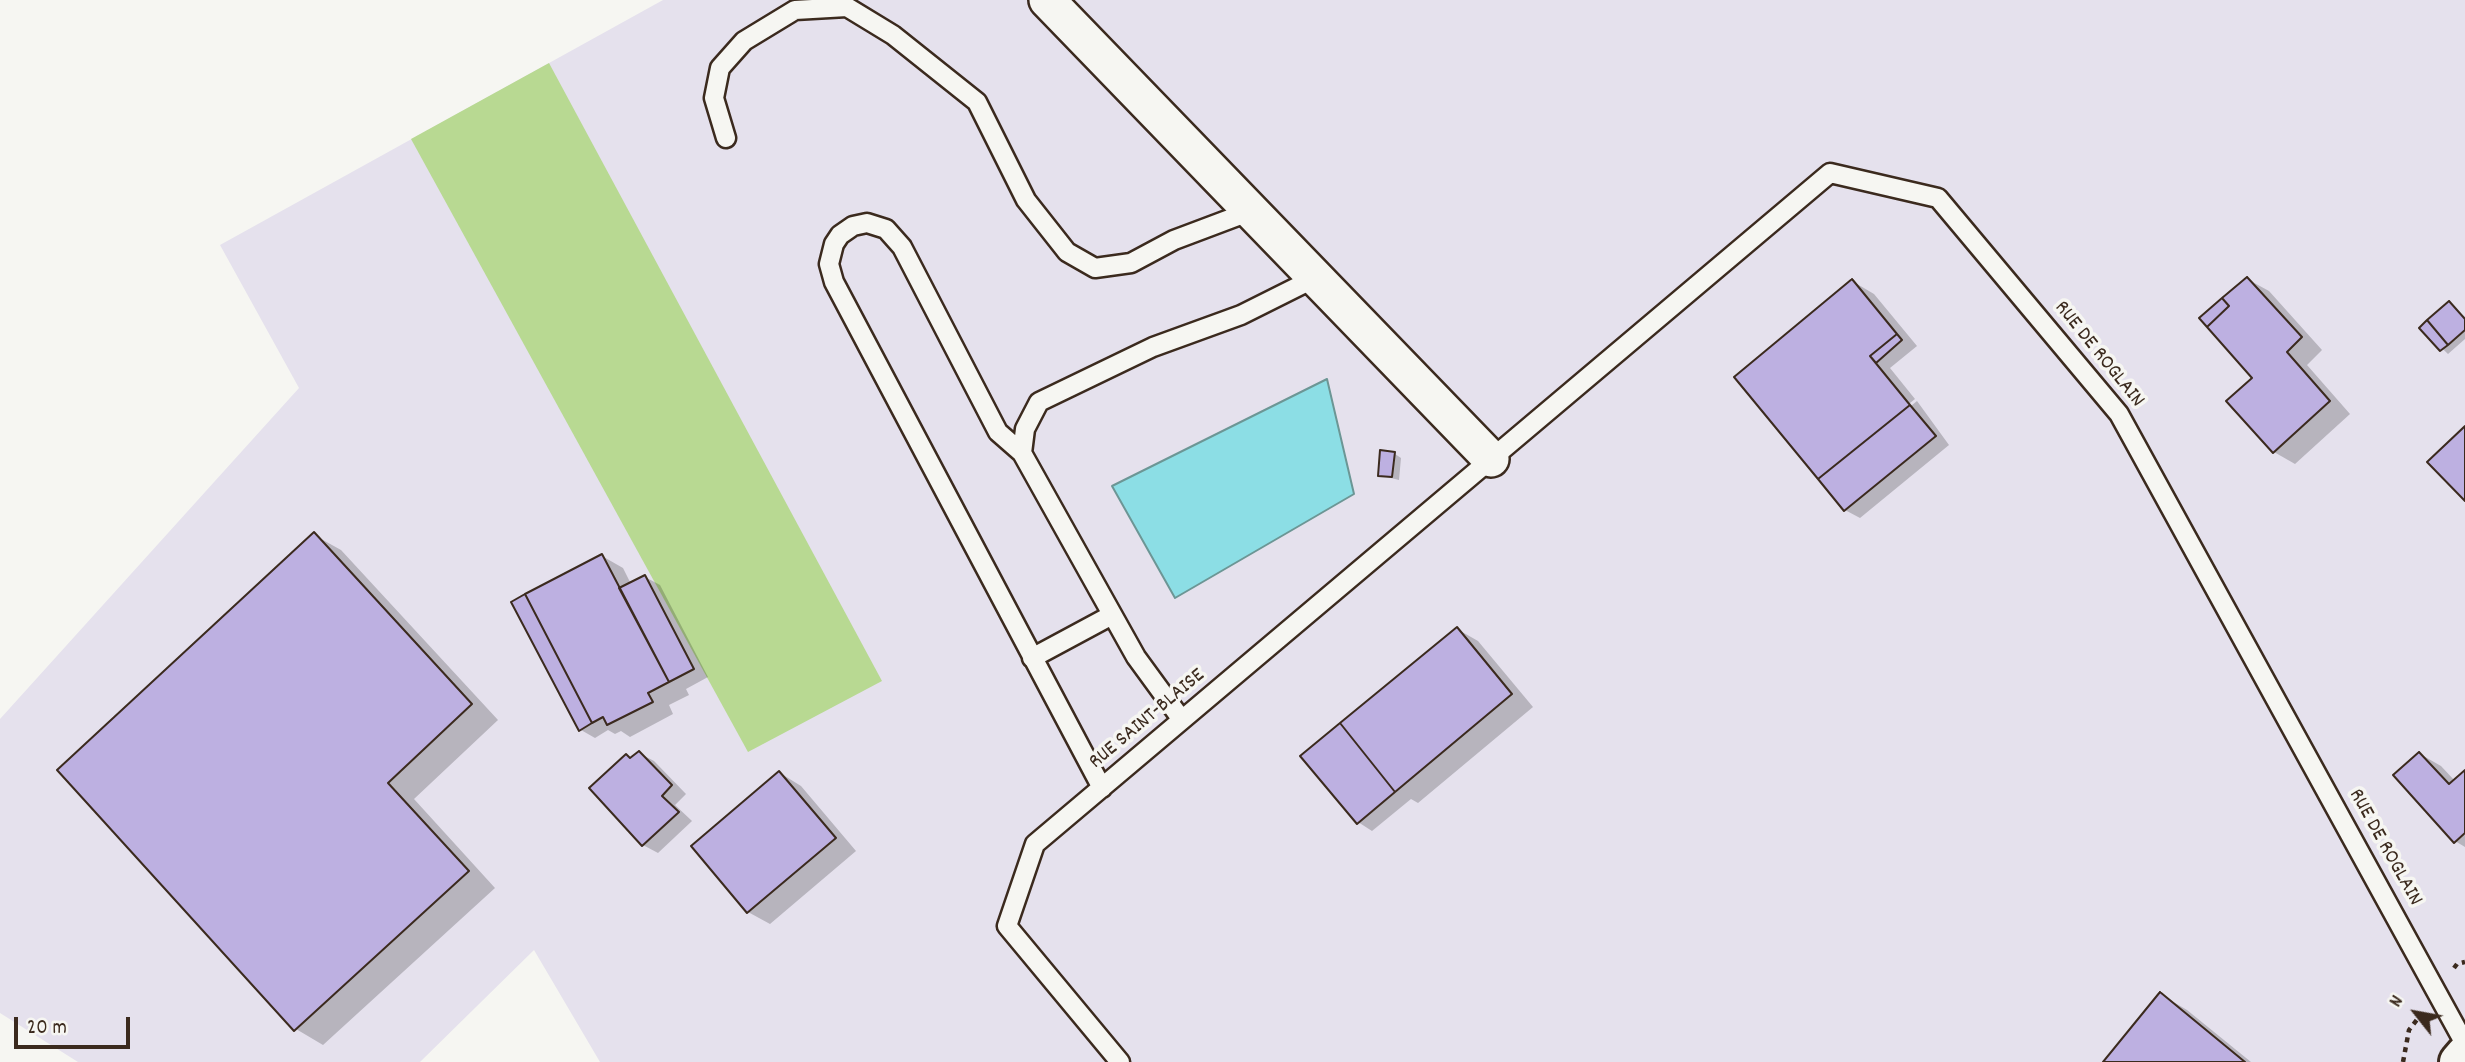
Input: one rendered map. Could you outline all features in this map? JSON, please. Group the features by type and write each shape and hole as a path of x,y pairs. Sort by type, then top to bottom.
{"main road":[{"path":"2459,1062 2465,1055"}],"street":[{"path":"1047,0 1490,459"}],"lane":[{"path":"726,138 714,98 720,68 744,41 795,10 847,8 893,35 977,102 1026,200 1067,252 1095,268 1131,262 1174,240 1251,211"},
{"name":"RUE DE ROGLAIN","path":"1490,459 1830,173 1938,198 2119,414 2465,1044"},
{"path":"1102,788 834,282 829,264 840,235 853,226 867,223 886,229 902,247 998,432 1022,453 1112,615 1155,686 1182,720"},
{"path":"1022,453 1024,429 1040,402 1153,347 1241,315 1315,278"},
{"name":"RUE SAINT-BLAISE","path":"1120,1062 1007,926 1035,844 1490,459"},
{"path":"1032,658 1112,615"}],"shaded area":[{"path":"663,0 2465,0 2465,1062 600,1062 534,950 420,1062 78,1062 0,1013 0,719 299,388 220,245"}],"green space":[{"path":"549,63 882,681 748,752 411,139"}],"water":[{"path":"1327,379 1354,494 1175,598 1112,486"}],"building":[{"path":"2247,277 2302,337 2287,352 2330,401 2273,453 2226,401 2252,378 2207,327 2229,306 2222,298"},
{"path":"1852,279 1897,334 1870,356 1910,405 1818,479 1734,377"},
{"path":"2222,298 2229,306 2207,327 2199,318"},
{"path":"2449,301 2465,319 2465,330 2448,345 2427,320"},
{"path":"2427,320 2448,345 2440,351 2419,328"},
{"path":"1897,334 1902,340 1876,363 1870,356"},
{"path":"1910,405 1936,436 1844,511 1818,479"},
{"path":"2465,426 2465,501 2427,462"},
{"path":"1380,450 1395,452 1392,477 1378,476"},
{"path":"314,532 472,704 388,783 469,871 294,1031 57,770"},
{"path":"602,554 669,682 648,693 653,702 607,725 603,717 592,723 525,594"},
{"path":"645,575 694,669 669,682 619,588"},
{"path":"525,594 592,723 579,731 511,602"},
{"path":"1457,627 1512,694 1395,792 1340,723"},
{"path":"1340,723 1395,792 1357,824 1300,756"},
{"path":"639,751 672,785 662,796 679,812 642,846 589,788 626,754 630,758"},
{"path":"2419,752 2449,784 2465,770 2465,833 2454,843 2393,775"},
{"path":"779,771 836,838 747,913 691,846"},
{"path":"2160,992 2245,1062 2103,1062"}]}
